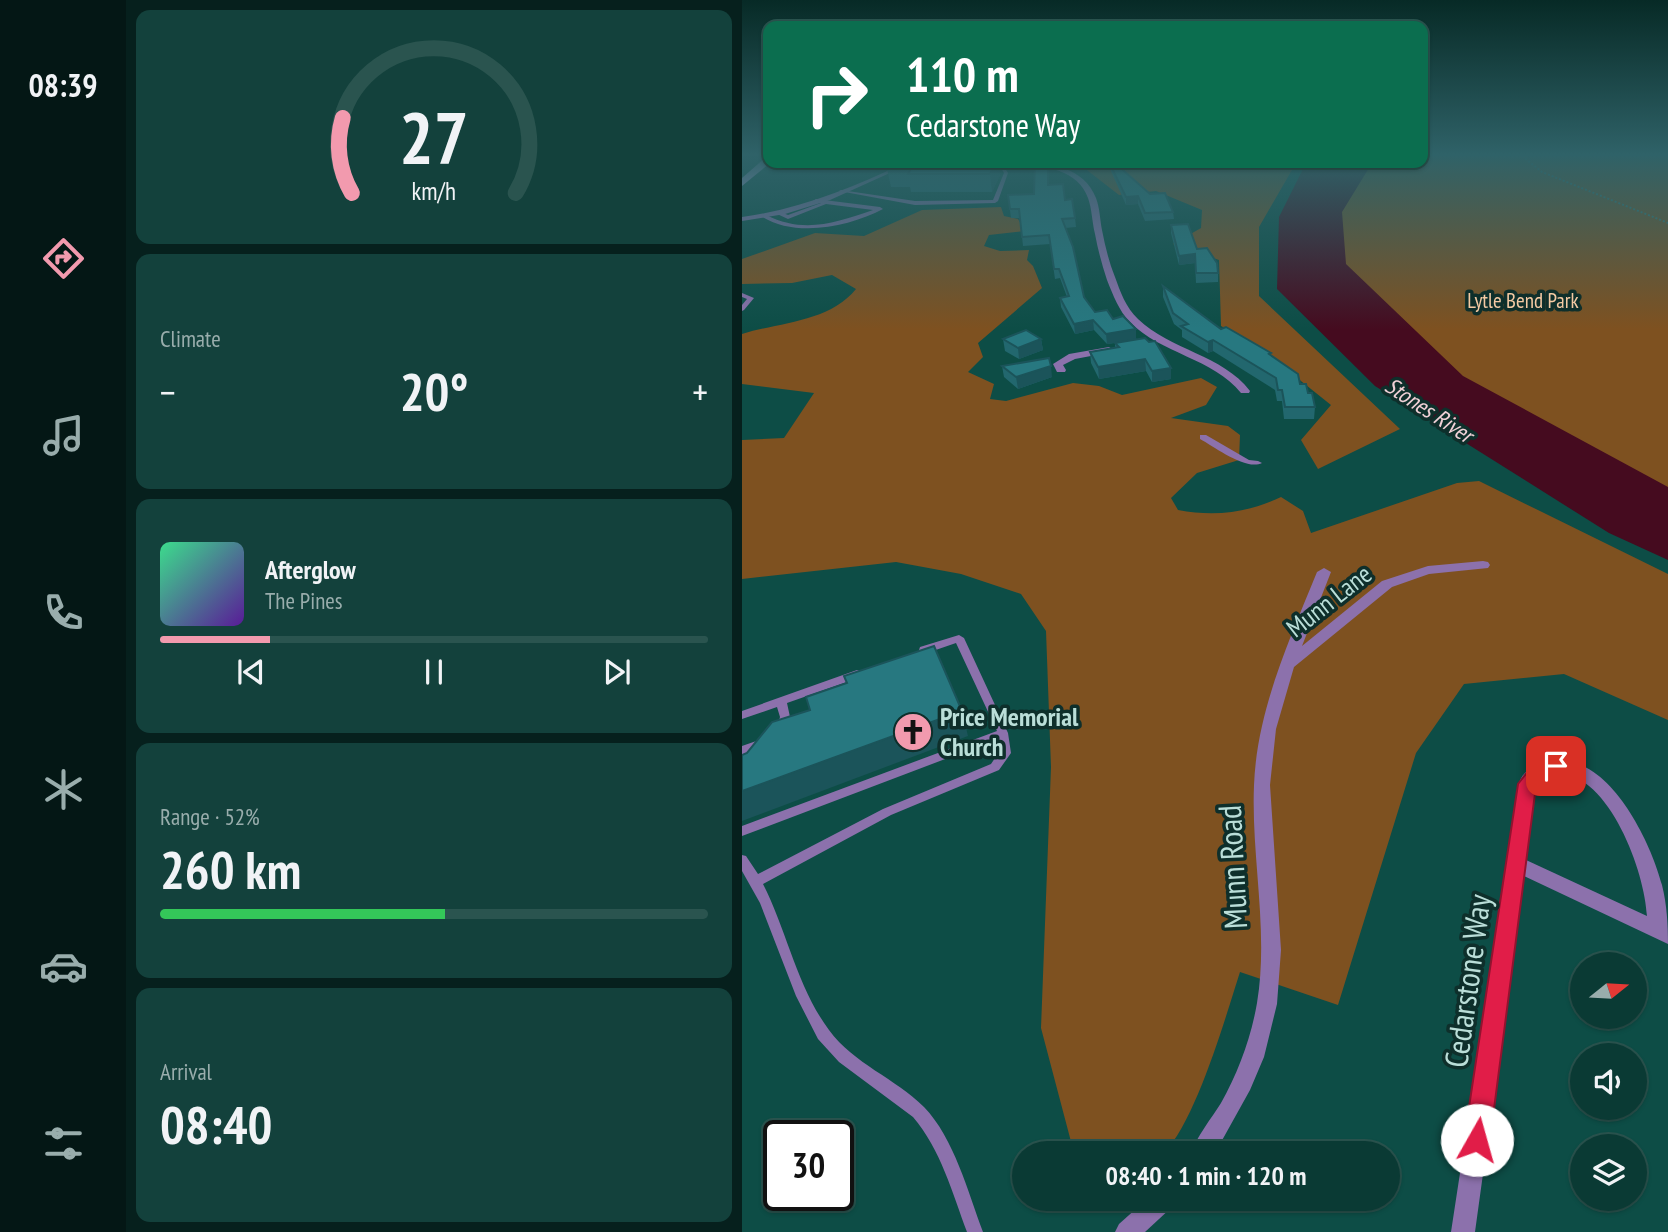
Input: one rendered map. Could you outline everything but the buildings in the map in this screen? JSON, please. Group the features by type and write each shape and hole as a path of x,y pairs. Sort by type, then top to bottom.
{"street":[{"path":"742,219 776,213"},
{"path":"1097,213 1098,229 1124,307 1133,321 1162,341 1235,379 1245,391"},
{"path":"1149,343 1162,341"},
{"path":"1061,370 1058,364 1072,356 1123,347"},
{"name":"Munn Lane","path":"1289,664 1387,584 1428,570 1483,565"},
{"name":"Munn Road","path":"1209,1141 1237,1095 1264,1022 1272,951 1262,784 1274,697 1324,572"},
{"name":"Cedarstone Way","path":"1463,1232 1528,780 1547,767 1566,767 1580,771 1604,789 1640,851 1653,886 1662,932"},
{"name":"Cedarstone Way","path":"1517,864 1662,932"},
{"path":"1127,1232 1151,1211"}],"lane":[{"path":"779,213 812,225"},
{"path":"788,217 798,213"},
{"path":"764,216 776,224 829,228 868,213"},
{"path":"742,295 751,298 742,309"},
{"path":"1203,437 1247,462 1258,463"},
{"path":"755,882 887,812 995,767 1005,753 1003,733 959,638 908,656"},
{"path":"742,715 870,670"},
{"path":"742,751 779,731 785,717 781,701"},
{"path":"742,831 1003,733"},
{"path":"742,860 755,882 805,1002 824,1035 842,1056 918,1113 942,1152 975,1232"}],"path":[{"path":"1645,213 1668,223"}],"green space":[{"path":"914,213 1003,213 1018,219 1025,231 989,235 984,246 1000,251 1029,250 1027,260 1033,266 1042,288 978,343 983,357 968,372 994,384 990,399 1006,401 1073,383 1099,386 1122,395 1201,378 1217,387 1206,405 1171,418 1228,426 1240,435 1239,460 1197,473 1171,498 1178,510 1231,512 1256,507 1281,497 1303,511 1311,533 1457,483 1479,481 1668,574 1668,720 1564,674 1464,684 1416,753 1338,1005 1240,972 1198,1094 1174,1141 1071,1141 1041,1028 1051,767 1046,631 1021,594 961,574 896,562 742,579 742,440 784,438 814,393 742,384 742,334 818,315 845,300 856,289 832,275 792,283 742,284 742,259 815,233 864,236"},
{"path":"1202,213 1267,213 1259,227 1259,296 1400,429 1318,469 1301,440 1331,405 1257,346 1221,326 1219,260 1173,244 1201,228"},
{"name":"Lytle Bend Park","path":"1305,213 1668,213 1668,551 1288,292"}],"water":[{"name":"Stones River","path":"1281,213 1342,213 1346,264 1463,376 1668,487 1668,560 1609,533 1375,386 1277,289"}],"place":[{"name":"Price Memorial Church","path":"913,732"}],"route":[{"path":"1477,1140 1527,784 1539,770 1556,766"}]}
